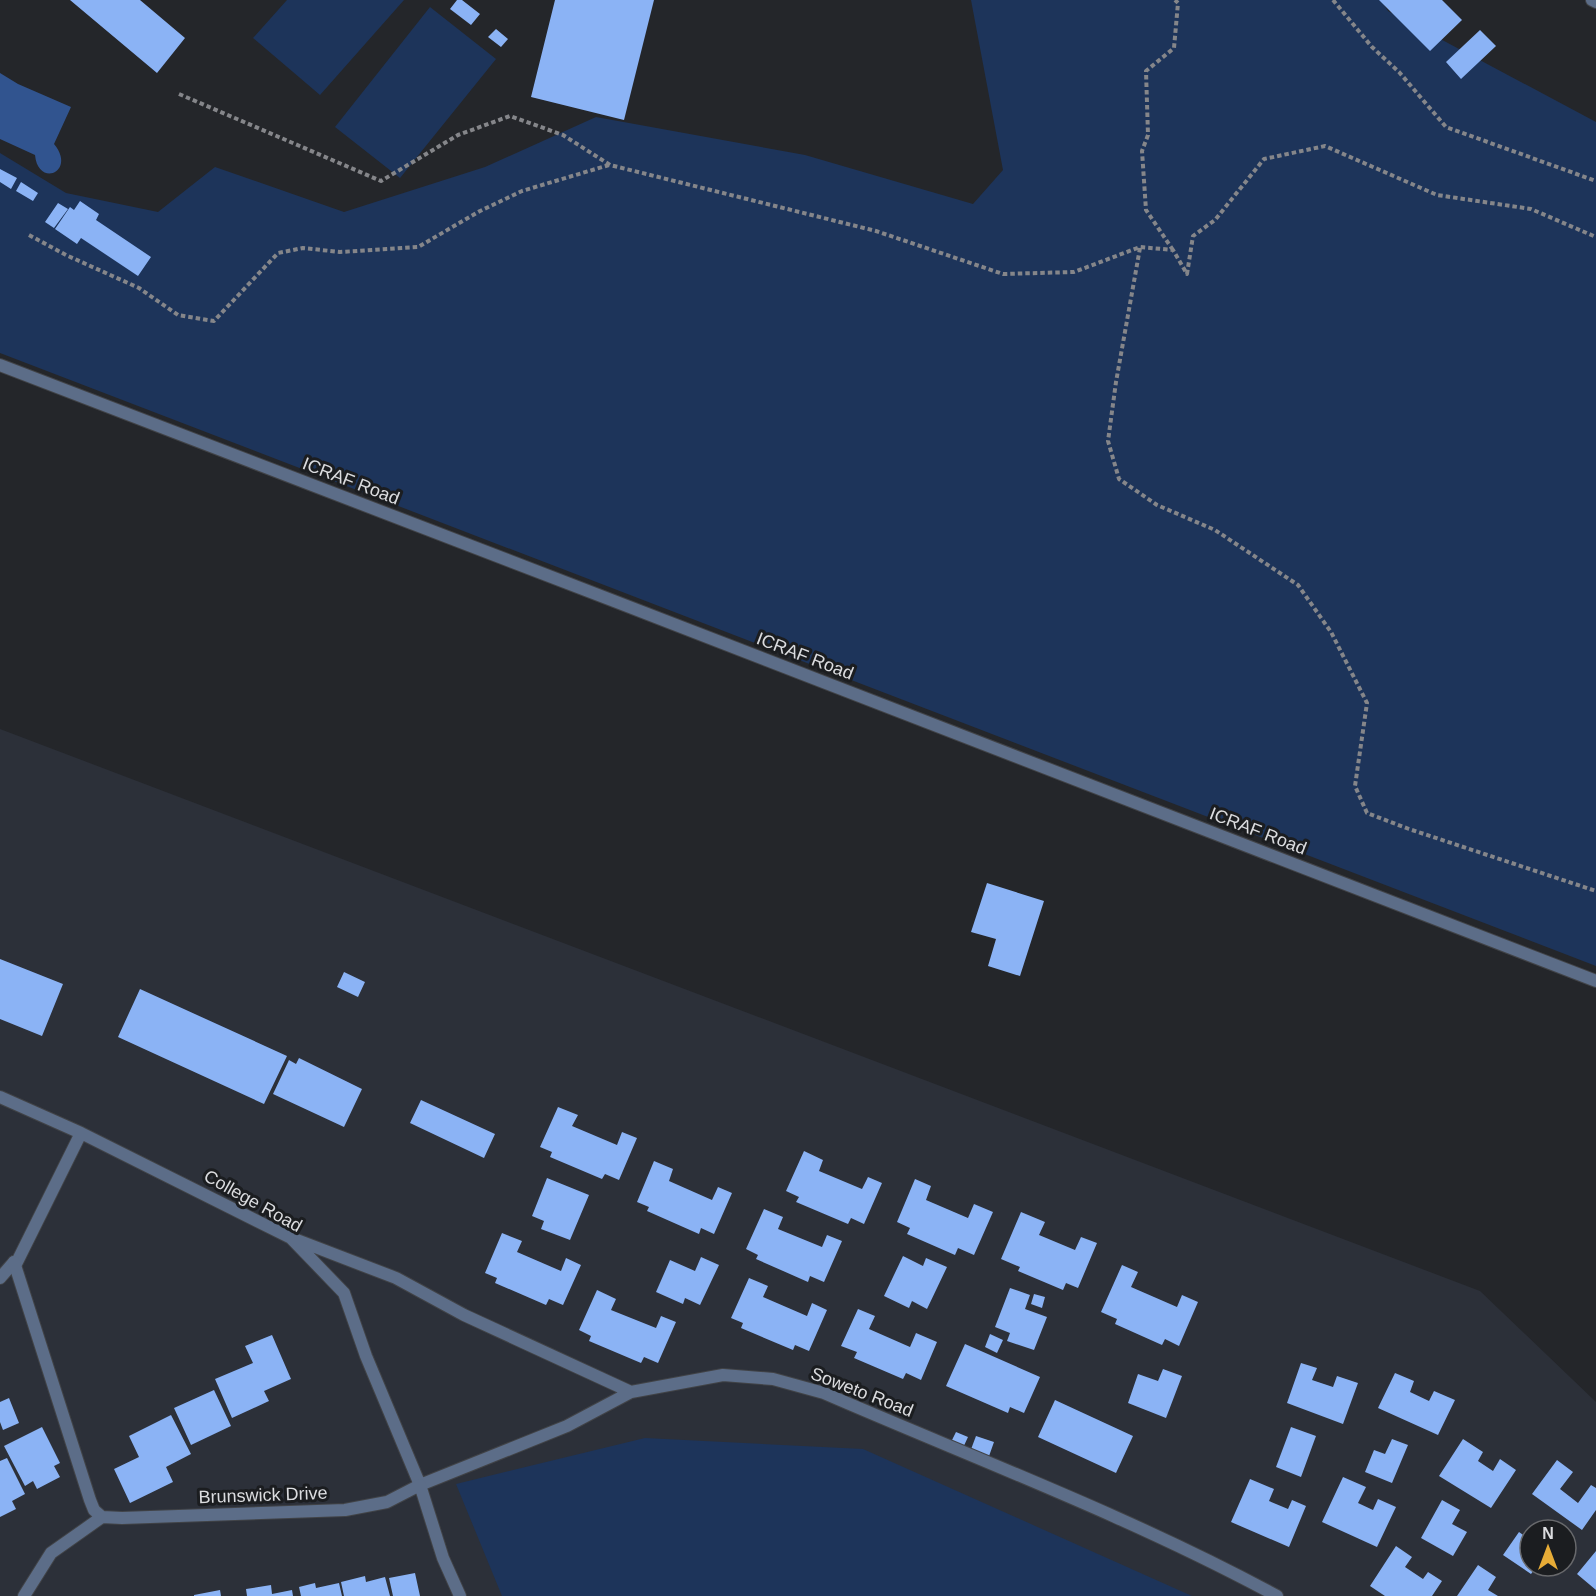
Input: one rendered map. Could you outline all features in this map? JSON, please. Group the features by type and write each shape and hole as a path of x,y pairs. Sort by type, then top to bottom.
{"street":[{"path":"1592,0 1596,2"},
{"name":"ICRAF Road","path":"0,365 1596,981"},
{"name":"College Road","path":"0,1097 81,1133 291,1238 344,1293 366,1356 420,1485 443,1558 460,1596"},
{"path":"0,1278 14,1262 17,1262 81,1133"},
{"path":"291,1238 396,1278 464,1315 632,1392"},
{"path":"14,1262 90,1500 94,1510 102,1517 51,1552 24,1596"},
{"name":"Soweto Road","path":"420,1485 567,1426 632,1392 723,1375 773,1379 824,1393 1141,1528 1222,1566 1277,1596"},
{"name":"Brunswick Drive","path":"102,1517 345,1510 387,1502 420,1485"}],"path":[{"path":"1175,0 1178,3 1174,48 1146,71 1148,135 1142,151 1146,210 1187,274 1193,236 1215,220 1264,159 1324,146 1437,195 1531,209 1596,237"},
{"path":"1333,0 1372,47 1399,72 1446,127 1596,181"},
{"path":"179,94 381,181 458,135 510,116 563,135 610,165 876,231 1003,274 1074,272 1140,247 1173,250"},
{"path":"28,235 139,288 178,315 214,321 278,253 303,248 340,252 418,247 480,211 522,191 610,165"},
{"path":"1140,247 1108,441 1119,479 1157,505 1215,530 1298,585 1331,632 1367,704 1355,786 1367,813 1596,891"}],"shaded area":[{"path":"287,0 404,0 320,95 253,38"},
{"path":"971,0 1381,0 1388,11 1596,122 1596,966 0,353 0,153 66,193 158,212 215,167 344,212 485,167 596,117 805,155 973,204 1003,170"},
{"path":"430,7 496,59 400,178 335,127"},
{"path":"0,73 18,84 71,107 54,144 60,154 61,162 59,168 54,172 42,171 35,155 0,139"},
{"path":"0,729 1480,1291 1596,1402 1596,1596 0,1596"},
{"path":"645,1438 863,1449 1192,1596 502,1596 456,1484"}],"building":[{"path":"70,0 140,0 185,38 157,73"},
{"path":"457,0 462,0 480,14 471,25 450,9"},
{"path":"555,0 654,0 624,120 531,97"},
{"path":"1379,0 1442,0 1462,20 1430,51"},
{"path":"496,29 508,39 501,47 488,37"},
{"path":"1480,30 1496,46 1461,79 1446,62"},
{"path":"0,169 17,178 11,189 0,182"},
{"path":"21,182 38,193 33,201 16,191"},
{"path":"80,201 99,214 96,220 151,257 138,276 81,238 77,244 55,229 70,207 74,210"},
{"path":"58,203 68,209 54,228 45,222"},
{"path":"987,883 1044,901 1020,976 988,966 996,939 971,932"},
{"path":"0,959 63,984 42,1036 0,1019"},
{"path":"344,972 365,982 358,997 337,987"},
{"path":"140,989 287,1056 264,1104 118,1037"},
{"path":"299,1058 362,1089 344,1127 273,1094 289,1060 296,1064"},
{"path":"421,1100 495,1134 484,1158 410,1123"},
{"path":"558,1107 578,1115 572,1126 617,1145 622,1132 637,1138 619,1180 605,1174 602,1179 550,1157 552,1152 540,1147"},
{"path":"804,1151 823,1160 819,1171 862,1189 868,1177 882,1183 864,1224 851,1218 848,1224 796,1202 799,1197 786,1191"},
{"path":"654,1161 673,1169 669,1181 712,1200 718,1187 732,1193 714,1234 701,1228 699,1234 647,1211 649,1207 637,1202"},
{"path":"547,1178 589,1195 570,1240 541,1229 544,1221 532,1216"},
{"path":"915,1179 931,1186 926,1200 968,1218 974,1204 993,1212 974,1255 958,1248 955,1255 907,1234 910,1228 897,1222"},
{"path":"764,1209 783,1217 778,1229 822,1247 827,1235 842,1241 824,1282 810,1276 808,1282 756,1259 758,1255 746,1249"},
{"path":"1021,1212 1045,1222 1039,1235 1075,1250 1081,1237 1097,1243 1078,1288 1066,1283 1063,1290 1018,1271 1020,1267 1001,1259"},
{"path":"502,1233 522,1241 517,1252 561,1271 566,1258 581,1265 563,1305 549,1299 546,1305 495,1283 497,1278 485,1273"},
{"path":"903,1256 923,1266 926,1258 947,1267 927,1309 912,1301 909,1308 884,1296"},
{"path":"701,1257 719,1265 700,1305 685,1298 683,1304 656,1292 670,1260 695,1271"},
{"path":"1122,1265 1138,1272 1131,1287 1177,1307 1182,1295 1198,1302 1179,1346 1165,1339 1162,1345 1115,1324 1117,1319 1101,1312"},
{"path":"749,1278 768,1286 763,1297 807,1316 812,1303 827,1310 809,1351 795,1345 793,1350 741,1328 743,1323 731,1318"},
{"path":"1010,1288 1030,1295 1025,1309 1047,1317 1034,1350 1007,1341 1010,1333 995,1327"},
{"path":"597,1290 616,1299 611,1310 656,1328 661,1316 676,1322 658,1363 644,1357 641,1363 589,1341 591,1336 579,1330"},
{"path":"1034,1294 1045,1297 1042,1308 1031,1304"},
{"path":"858,1309 875,1316 869,1329 910,1347 916,1333 937,1342 921,1380 906,1373 903,1379 854,1358 857,1352 841,1346"},
{"path":"990,1334 1003,1340 997,1353 985,1347"},
{"path":"272,1335 291,1379 264,1391 269,1401 232,1418 215,1379 253,1363 245,1346"},
{"path":"965,1344 1040,1377 1024,1413 1010,1407 1008,1413 946,1386"},
{"path":"1301,1363 1317,1368 1312,1380 1333,1387 1337,1376 1358,1383 1343,1424 1287,1403"},
{"path":"1163,1369 1182,1376 1166,1418 1128,1403 1138,1374 1158,1381"},
{"path":"1395,1373 1414,1381 1410,1392 1429,1401 1434,1391 1455,1400 1438,1435 1378,1408"},
{"path":"214,1390 231,1426 191,1445 174,1408"},
{"path":"9,1398 19,1423 3,1430 0,1422 0,1402"},
{"path":"1055,1400 1133,1436 1116,1473 1038,1437"},
{"path":"171,1415 191,1454 166,1467 173,1482 130,1503 114,1469 139,1457 129,1436"},
{"path":"42,1427 60,1463 54,1466 60,1477 37,1489 33,1481 25,1486 4,1446"},
{"path":"1291,1427 1316,1436 1301,1477 1276,1467"},
{"path":"956,1432 968,1437 962,1450 950,1444"},
{"path":"976,1436 994,1442 988,1459 970,1452"},
{"path":"1392,1439 1408,1445 1392,1483 1365,1472 1374,1450 1385,1454"},
{"path":"1463,1439 1483,1452 1478,1461 1493,1471 1500,1459 1516,1470 1491,1508 1439,1476"},
{"path":"7,1458 25,1494 12,1501 16,1509 0,1517 0,1461"},
{"path":"1557,1460 1573,1472 1560,1489 1578,1503 1591,1485 1596,1488 1596,1510 1582,1530 1578,1527 1578,1518 1565,1518 1532,1494"},
{"path":"1343,1477 1366,1487 1358,1503 1373,1510 1378,1499 1396,1507 1377,1547 1322,1522"},
{"path":"1250,1479 1274,1489 1269,1501 1288,1509 1292,1500 1306,1506 1289,1547 1231,1522"},
{"path":"1442,1500 1460,1510 1452,1524 1467,1532 1453,1556 1421,1538"},
{"path":"1518,1533 1518,1565 1503,1555"},
{"path":"1396,1546 1412,1557 1405,1567 1423,1579 1428,1572 1442,1581 1432,1596 1385,1596 1370,1586"},
{"path":"1596,1551 1596,1590 1578,1573"},
{"path":"1478,1565 1496,1577 1488,1590 1498,1596 1457,1596"},
{"path":"415,1573 420,1596 393,1596 389,1578"},
{"path":"365,1576 366,1582 385,1577 390,1596 344,1596 341,1582"},
{"path":"315,1583 316,1588 339,1583 342,1596 301,1596 299,1587"},
{"path":"271,1585 272,1594 292,1590 293,1596 247,1596 246,1589"},
{"path":"220,1590 221,1596 194,1596 194,1595"}]}
